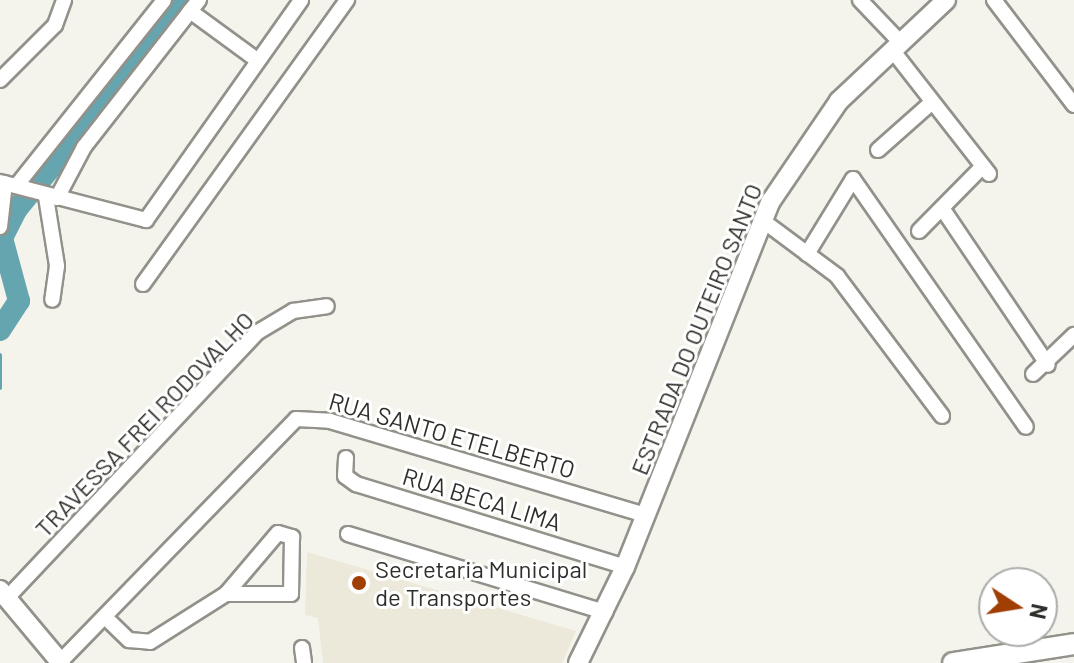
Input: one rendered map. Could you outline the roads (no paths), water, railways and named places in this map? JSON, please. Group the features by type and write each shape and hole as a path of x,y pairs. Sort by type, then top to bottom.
{"main road":[{"path":"953,663 1043,654 1074,644"}],"street":[{"path":"0,80 55,25 64,0"},
{"path":"0,227 11,185 164,0"},
{"path":"11,185 49,197 77,197 123,219 146,220 301,0"},
{"path":"143,284 347,0"},
{"path":"860,0 897,47 932,102 986,170 919,231"},
{"name":"ESTRADA DO OUTEIRO SANTO","path":"578,663 596,632 625,567 762,220 825,119 946,0"},
{"path":"994,0 1074,105"},
{"path":"52,300 57,266 44,219 49,197 84,147 195,5 257,60"},
{"path":"878,150 932,102"},
{"path":"807,254 853,179 1026,427"},
{"path":"942,208 1048,365"},
{"path":"762,220 845,285 942,416"},
{"name":"TRAVESSA FREI RODOVALHO","path":"3,594 258,332 293,311 327,306"},
{"path":"1033,374 1048,365 1074,335"},
{"name":"RUA SANTO ETELBERTO","path":"60,662 296,419 330,421 646,515"},
{"name":"RUA BECA LIMA","path":"346,458 349,481 625,567"},
{"path":"106,618 129,640 150,642 226,594 278,533 292,537 291,594 226,594"},
{"path":"348,534 605,612"},
{"path":"3,594 60,662"},
{"name":"ESTRADA DO OUTEIRO SANTO","path":"588,663 596,632"}],"waterway":[{"path":"0,330 19,301 2,238 16,210 187,0"},
{"path":"0,355 0,388"}],"place":[{"name":"Secretaria Municipal de Transportes","path":"359,583"}]}
